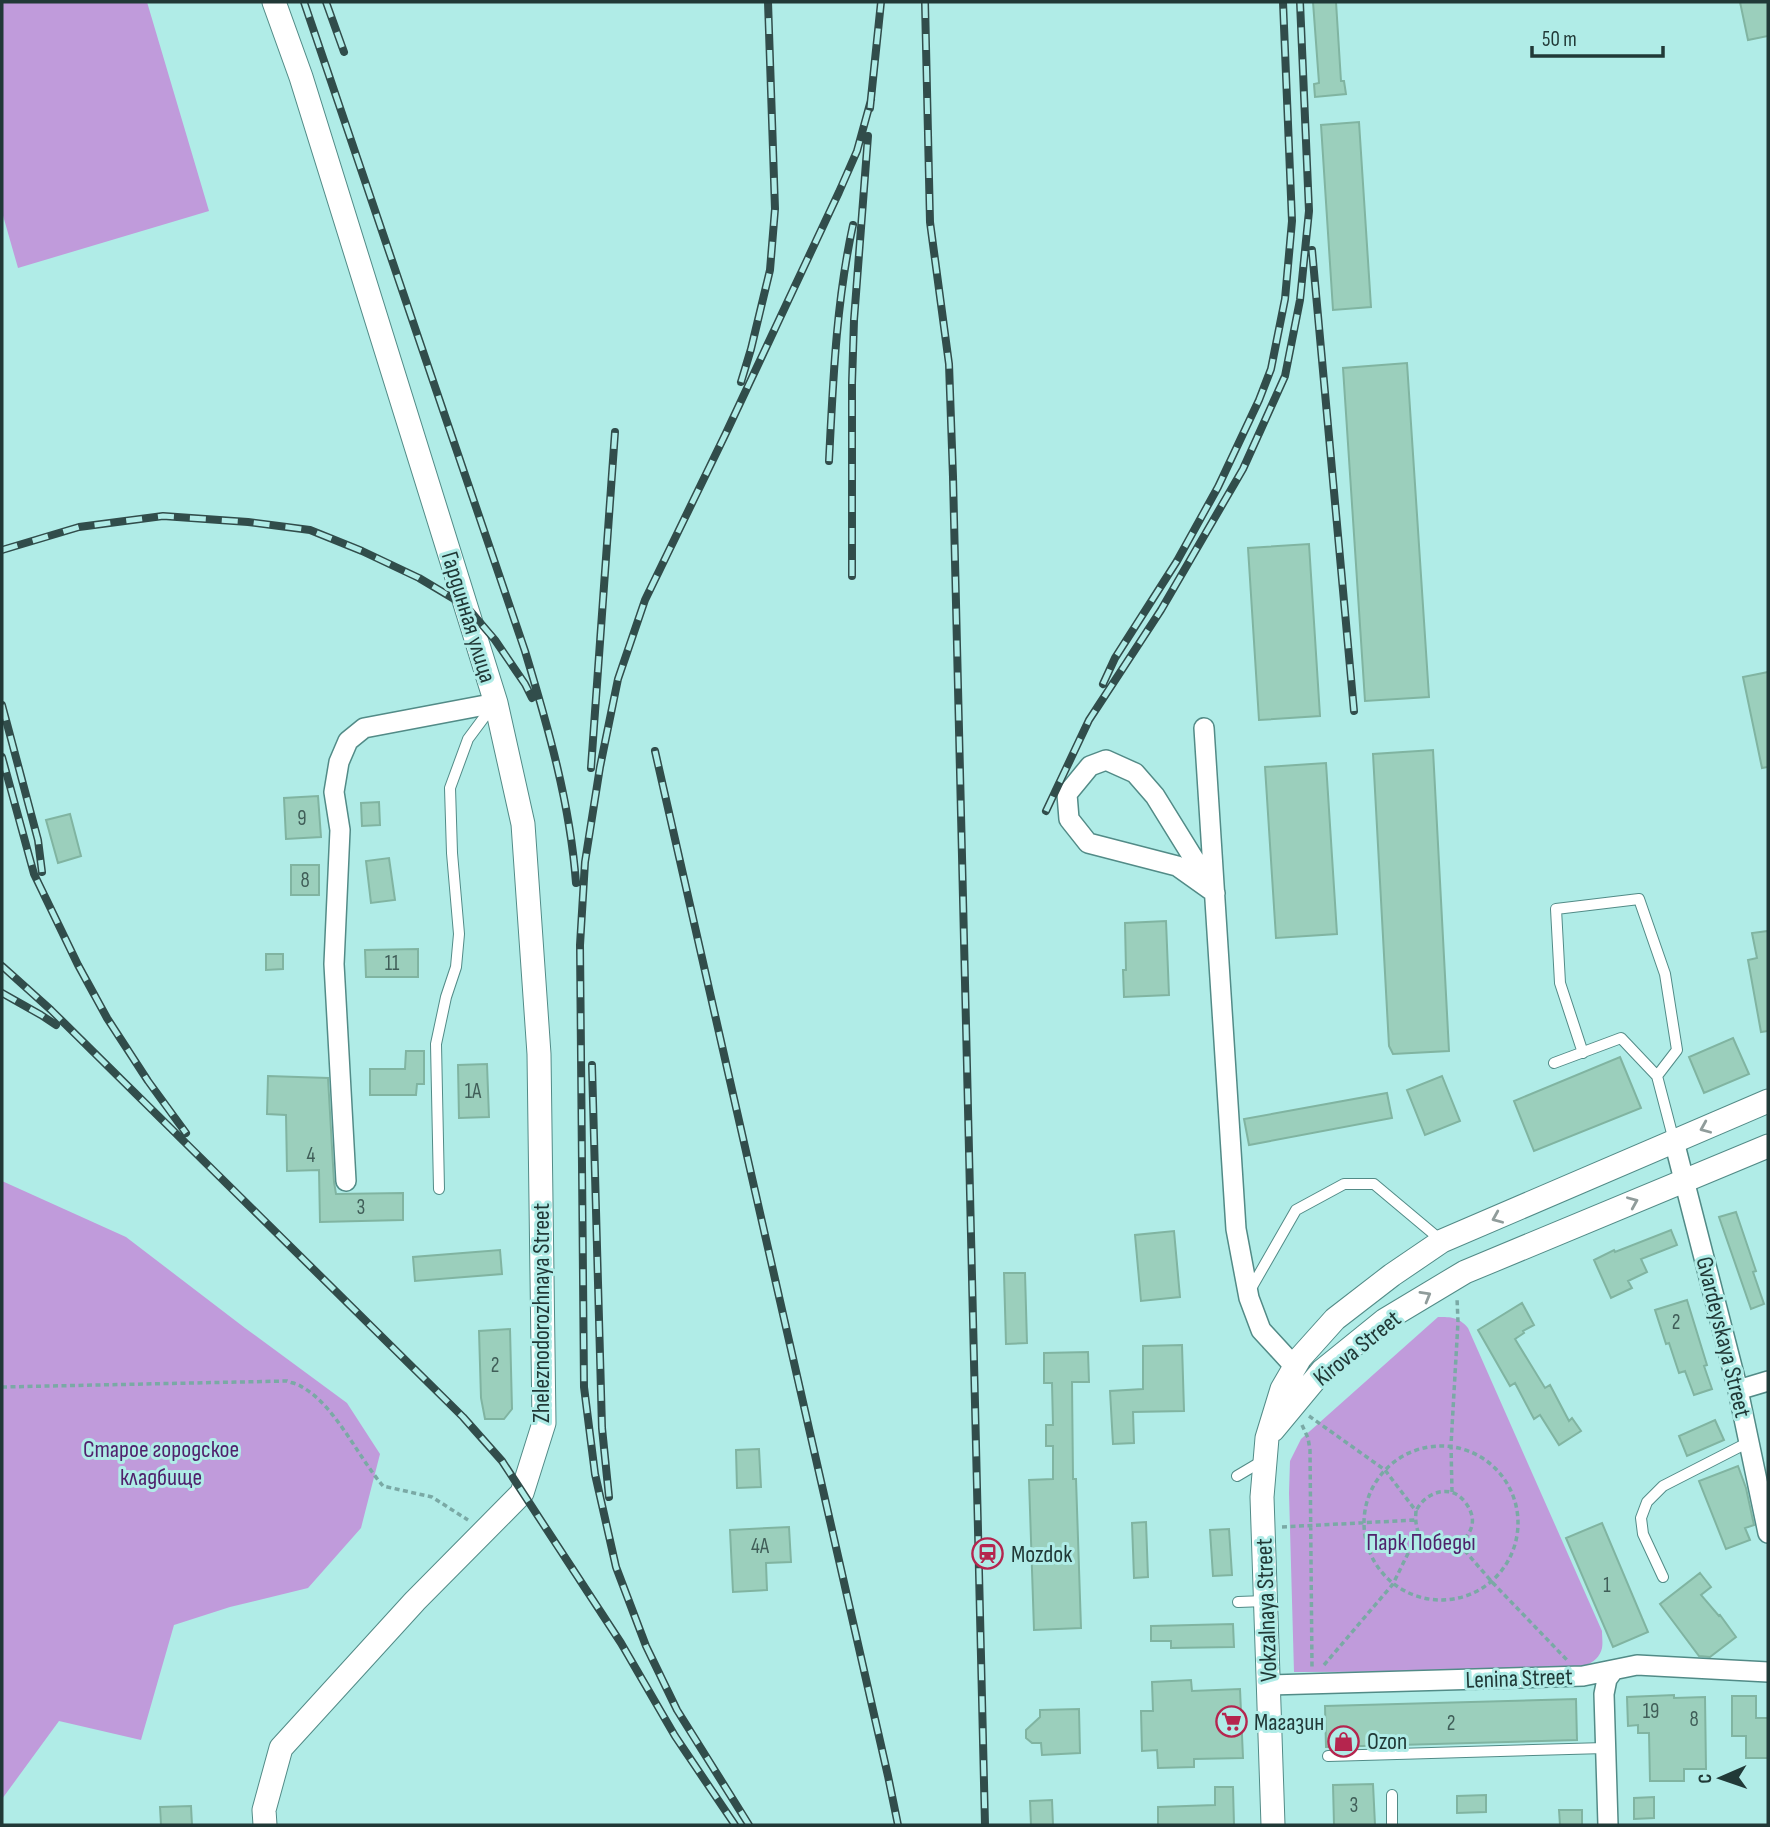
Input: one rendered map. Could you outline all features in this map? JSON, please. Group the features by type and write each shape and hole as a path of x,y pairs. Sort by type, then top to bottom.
{"street":[{"name":"Гардинная улица","path":"274,2 301,77 496,703 364,728 348,741 339,762 334,792 340,830 334,964 346,1181"},
{"name":"Zheleznodorozhnaya Street","path":"265,1825 264,1810 281,1748 415,1601 522,1493 544,1423 537,1027 523,824 496,703"},
{"path":"1204,728 1236,1229 1248,1295 1261,1330 1295,1367"},
{"path":"1106,760 1135,773 1155,796 1215,893 1177,866 1088,843 1069,819 1067,794 1090,766 1106,760"},
{"name":"Kirova Street","path":"1266,1449 1282,1389 1300,1358 1335,1319 1392,1275 1442,1241 1768,1101"},
{"name":"Gvardeyskaya Street","path":"1674,1141 1738,1390 1768,1533"},
{"name":"Kirova Street","path":"1266,1449 1294,1405 1322,1371 1385,1320 1465,1272 1768,1146"},
{"path":"1738,1390 1768,1381"},
{"name":"Vokzalnaya Street","path":"1266,1449 1262,1497 1273,1825"},
{"name":"Lenina Street","path":"1268,1685 1583,1676 1637,1665 1768,1672"},
{"path":"1608,1825 1604,1694 1607,1679 1613,1671"}],"lane":[{"path":"439,1189 436,1044 446,997 456,967 459,934 450,788 468,739 496,703"},
{"path":"1583,1052 1560,983 1556,909 1639,899 1665,974 1677,1050 1657,1076"},
{"path":"1554,1063 1621,1038 1657,1076 1674,1141"},
{"path":"1248,1295 1296,1210 1344,1184 1374,1184 1442,1241"},
{"path":"1663,1577 1643,1534 1641,1518 1647,1502 1663,1486 1749,1442"},
{"path":"1237,1476 1266,1449"},
{"path":"1238,1602 1265,1601"},
{"path":"1328,1756 1605,1748"},
{"path":"1392,1795 1392,1825"}],"path":[{"path":"1452,1492 1451,1445 1458,1322 1455,1279"},
{"path":"2,1387 287,1381 302,1386 318,1399 383,1486 432,1497 485,1531"},
{"path":"1294,1405 1385,1470 1416,1511"},
{"path":"1294,1405 1308,1437 1312,1526 1311,1684"},
{"path":"1451,1445 1476,1452 1496,1468 1511,1488 1518,1513 1518,1538 1508,1562 1492,1582 1469,1595 1443,1601 1417,1597 1393,1584 1378,1567 1367,1546 1363,1524 1368,1497 1385,1470 1400,1456 1425,1446 1451,1445"},
{"path":"1452,1492 1466,1503 1471,1511 1470,1530 1466,1538 1450,1548 1432,1546 1418,1533 1416,1511 1425,1498 1433,1493 1452,1492"},
{"path":"1263,1528 1416,1520"},
{"path":"1311,1684 1322,1667 1393,1584 1418,1533"},
{"path":"1459,1544 1583,1676"}],"green space":[{"path":"2,2 147,2 209,211 18,268 2,212"},
{"name":"Старое городское кладбище","path":"2,1181 126,1237 347,1403 380,1454 361,1528 308,1588 230,1607 174,1625 141,1740 59,1721 2,1799"},
{"name":"Парк Победы","path":"1438,1317 1454,1318 1468,1328 1602,1631 1600,1654 1585,1666 1560,1671 1294,1672 1290,1461 1301,1439"}],"building":[{"path":"1313,2 1336,2 1341,81 1344,81 1346,94 1315,97 1314,84 1319,83"},
{"path":"1740,2 1768,2 1768,36 1748,40"},
{"path":"1359,122 1371,307 1333,310 1321,125"},
{"path":"1407,363 1429,697 1365,701 1343,368"},
{"path":"1309,544 1320,716 1259,720 1248,548"},
{"path":"1768,672 1768,767 1762,768 1743,677"},
{"path":"1433,750 1449,1051 1393,1054 1389,1046 1373,754"},
{"path":"1326,763 1337,934 1276,938 1265,767"},
{"path":"318,796 321,837 286,839 284,798"},
{"path":"379,802 380,825 362,826 361,803"},
{"path":"70,814 81,856 58,863 46,820"},
{"path":"389,858 395,900 371,903 366,861"},
{"path":"291,865 319,865 319,895 291,895"},
{"path":"1166,921 1169,995 1124,997 1125,923"},
{"path":"1768,931 1768,1031 1761,1032 1748,960 1757,958 1752,933"},
{"path":"418,949 418,977 366,977 365,950"},
{"path":"266,954 283,954 283,969 266,970"},
{"path":"1733,1038 1749,1074 1704,1093 1689,1057"},
{"path":"406,1051 424,1051 424,1084 417,1084 416,1095 370,1095 370,1069 405,1069"},
{"path":"1620,1057 1641,1108 1534,1151 1514,1101"},
{"path":"487,1064 489,1117 459,1118 458,1065"},
{"path":"268,1076 328,1078 336,1194 403,1193 403,1220 320,1222 319,1170 287,1171 286,1115 267,1114"},
{"path":"1442,1076 1460,1121 1425,1135 1407,1090"},
{"path":"1387,1093 1392,1118 1249,1145 1244,1119"},
{"path":"1736,1212 1764,1304 1751,1309 1719,1217"},
{"path":"1671,1230 1677,1245 1641,1259 1647,1272 1628,1281 1632,1288 1611,1298 1594,1260"},
{"path":"1174,1231 1180,1297 1141,1301 1135,1235"},
{"path":"500,1250 502,1274 415,1281 413,1257"},
{"path":"1004,1273 1025,1273 1027,1343 1006,1344"},
{"path":"1687,1300 1712,1389 1694,1395 1685,1371 1679,1373 1655,1310"},
{"path":"1522,1303 1534,1325 1515,1339 1545,1388 1550,1385 1569,1421 1572,1418 1581,1431 1559,1445 1540,1415 1534,1419 1515,1383 1510,1386 1478,1330"},
{"path":"510,1329 512,1409 504,1419 485,1419 481,1398 479,1331"},
{"path":"1182,1345 1184,1411 1133,1412 1134,1443 1113,1444 1110,1391 1143,1389 1143,1346"},
{"path":"1088,1352 1089,1382 1072,1382 1073,1479 1076,1479 1081,1628 1034,1630 1029,1480 1053,1479 1053,1446 1046,1446 1046,1425 1053,1425 1052,1383 1044,1383 1044,1353"},
{"path":"1715,1420 1724,1440 1687,1456 1679,1436"},
{"path":"759,1449 761,1487 737,1488 736,1450"},
{"path":"1738,1466 1754,1525 1745,1528 1750,1540 1726,1549 1699,1481"},
{"path":"1146,1522 1148,1577 1134,1578 1132,1523"},
{"path":"1602,1523 1648,1632 1613,1647 1566,1538"},
{"path":"789,1527 791,1562 766,1563 767,1590 733,1592 730,1530"},
{"path":"1229,1529 1232,1575 1213,1576 1210,1530"},
{"path":"1700,1573 1711,1587 1701,1595 1736,1637 1710,1657 1699,1656 1660,1604"},
{"path":"1233,1624 1234,1647 1171,1648 1171,1641 1151,1641 1151,1626"},
{"path":"1191,1680 1192,1691 1240,1689 1243,1758 1194,1759 1194,1767 1158,1768 1157,1750 1142,1751 1141,1711 1153,1711 1152,1682"},
{"path":"1674,1695 1674,1698 1705,1697 1706,1769 1684,1769 1684,1781 1650,1781 1649,1733 1638,1733 1638,1725 1628,1726 1627,1697"},
{"path":"1732,1696 1756,1696 1756,1718 1768,1718 1768,1758 1746,1758 1746,1736 1732,1736"},
{"path":"1576,1699 1577,1740 1326,1747 1325,1706"},
{"path":"1079,1709 1080,1753 1042,1755 1041,1743 1032,1743 1026,1738 1026,1730 1040,1717 1040,1710"},
{"path":"1373,1784 1375,1825 1334,1825 1333,1785"},
{"path":"1215,1787 1233,1787 1234,1825 1158,1825 1158,1807 1215,1805"},
{"path":"1486,1795 1486,1812 1457,1813 1457,1796"},
{"path":"1654,1797 1654,1818 1634,1819 1634,1798"},
{"path":"1052,1800 1053,1825 1031,1825 1030,1801"},
{"path":"191,1806 192,1825 161,1825 160,1807"},
{"path":"1559,1810 1582,1810 1582,1825 1560,1825"}],"railway":[{"path":"304,2 525,651 563,794 576,883"},
{"path":"326,2 344,52"},
{"path":"741,382 770,270 775,209 768,2"},
{"path":"870,108 881,2"},
{"path":"925,2 930,222 949,364 953,477 985,1825"},
{"path":"1103,684 1115,658 1177,561 1218,487 1271,369 1285,299 1292,221 1283,2"},
{"path":"1046,811 1089,720 1161,610 1243,469 1285,376 1300,300 1309,211 1300,2"},
{"path":"749,1825 677,1710 646,1646 616,1567 595,1474 584,1387 580,945 585,862 618,679 645,600 839,192 857,151 871,100"},
{"path":"852,576 854,320 868,136"},
{"path":"829,461 839,313 853,225"},
{"path":"1312,250 1354,711"},
{"path":"591,768 615,432"},
{"path":"2,550 79,527 163,516 310,530 419,578 466,606 495,640 532,698"},
{"path":"2,705 38,840 42,872"},
{"path":"655,751 898,1825"},
{"path":"2,757 34,874 78,965 107,1018 186,1133"},
{"path":"2,966 51,1010 463,1417 502,1461 621,1643 675,1736 735,1825"},
{"path":"2,993 56,1025"},
{"path":"592,1065 602,1428 609,1497"}],"place":[{"name":"Mozdok","path":"988,1554"},
{"name":"Магазин","path":"1231,1722"},
{"name":"Ozon","path":"1344,1741"}]}
